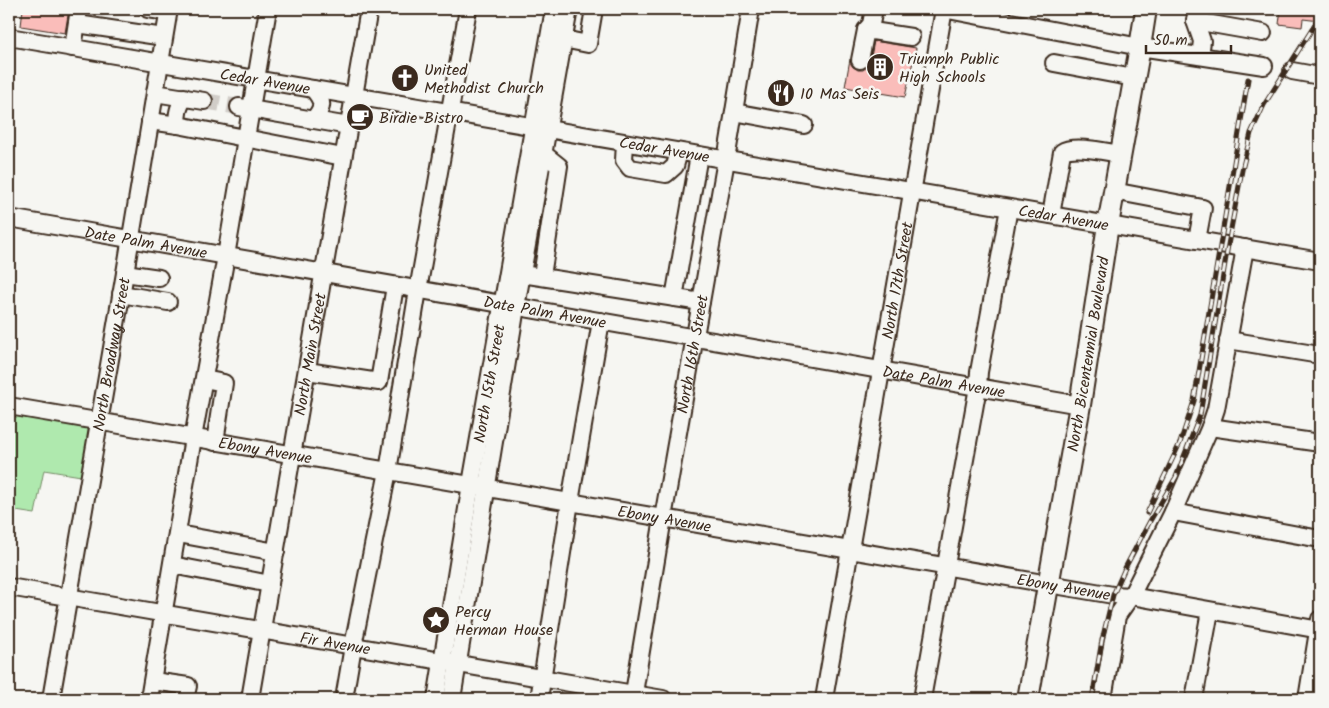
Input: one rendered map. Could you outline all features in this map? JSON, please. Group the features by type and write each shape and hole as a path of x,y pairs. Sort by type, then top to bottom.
{"main road":[{"name":"North Bicentennial Boulevard","path":"1028,699 1080,405 1113,191 1146,9"}],"street":[{"path":"148,9 169,11"},
{"path":"150,699 193,438 246,139 245,108 256,80 268,9"},
{"name":"North Main Street","path":"250,699 369,9"},
{"path":"344,699 388,471 468,9"},
{"name":"North 15th Street","path":"436,699 450,663 541,128 554,9"},
{"name":"North 15th Street","path":"510,306 522,274 544,154 541,128 563,39 568,9"},
{"path":"563,39 588,44 594,9"},
{"name":"North 16th Street","path":"633,697 751,9"},
{"path":"860,60 866,30 871,24 874,9"},
{"path":"944,9 1140,47 1264,66"},
{"name":"North 17th Street","path":"824,699 944,9"},
{"name":"North Broadway Street","path":"51,699 169,11"},
{"path":"1200,56 1202,41 1196,15 1263,33"},
{"path":"73,48 78,16 164,38"},
{"path":"866,30 911,37"},
{"name":"Cedar Avenue","path":"9,37 1320,261"},
{"path":"1054,63 1134,78"},
{"path":"1292,71 1320,76"},
{"path":"313,89 322,103 320,112 313,120"},
{"path":"155,93 204,101"},
{"path":"178,126 177,116 184,97"},
{"path":"245,108 349,126"},
{"path":"734,112 804,124"},
{"path":"150,121 342,157"},
{"path":"626,143 624,160 630,168 666,174 675,166 679,152"},
{"path":"1051,215 1062,152 1066,149 1080,149 1121,154"},
{"path":"542,276 559,166 544,154"},
{"path":"674,298 699,155"},
{"path":"1113,191 1202,208 1197,240"},
{"path":"922,699 1009,208"},
{"name":"Date Palm Avenue","path":"9,218 1080,405"},
{"path":"1102,699 1117,616 1131,596 1173,512 1216,409 1245,248"},
{"path":"125,273 159,278"},
{"path":"522,274 701,302"},
{"path":"307,371 379,382 395,286"},
{"path":"121,294 168,302"},
{"path":"539,699 601,322"},
{"path":"1228,340 1320,355"},
{"path":"204,380 224,383 215,442"},
{"name":"Ebony Avenue","path":"9,406 1049,584 1131,596 1210,611 1320,626"},
{"path":"1210,427 1320,443"},
{"path":"1173,512 1320,539"},
{"path":"178,534 276,552"},
{"path":"172,565 270,584"},
{"name":"Fir Avenue","path":"9,587 543,678 633,697 663,699"},
{"path":"1194,699 1210,611"},
{"path":"1306,699 1320,626"},
{"name":"North 15th Street","path":"450,663 452,699"},
{"path":"153,681 188,686 185,699"}],"green space":[{"path":"9,415 91,428 81,476 44,470 35,514 9,510"}],"building":[{"path":"23,9 69,9 65,33 21,26"},
{"path":"1281,9 1320,9 1320,21 1303,19 1302,27 1279,24"},
{"name":"Triumph Public High Schools","path":"874,41 916,48 905,97 845,87 850,59 853,67 858,70 863,70 867,67 870,62"}],"tunnel":[{"path":"204,101 239,107"}],"railway":[{"path":"1092,699 1102,640 1113,595 1150,521 1176,477 1200,415 1228,245 1251,133 1264,105 1320,19"},
{"path":"1147,513 1180,443 1194,401 1248,79"}],"place":[{"name":"Triumph Public High Schools","path":"880,67"},
{"name":"United Methodist Church","path":"405,78"},
{"name":"10 Mas Seis","path":"781,93"},
{"name":"Birdie Bistro","path":"360,117"},
{"name":"Percy Herman House","path":"436,620"}]}
